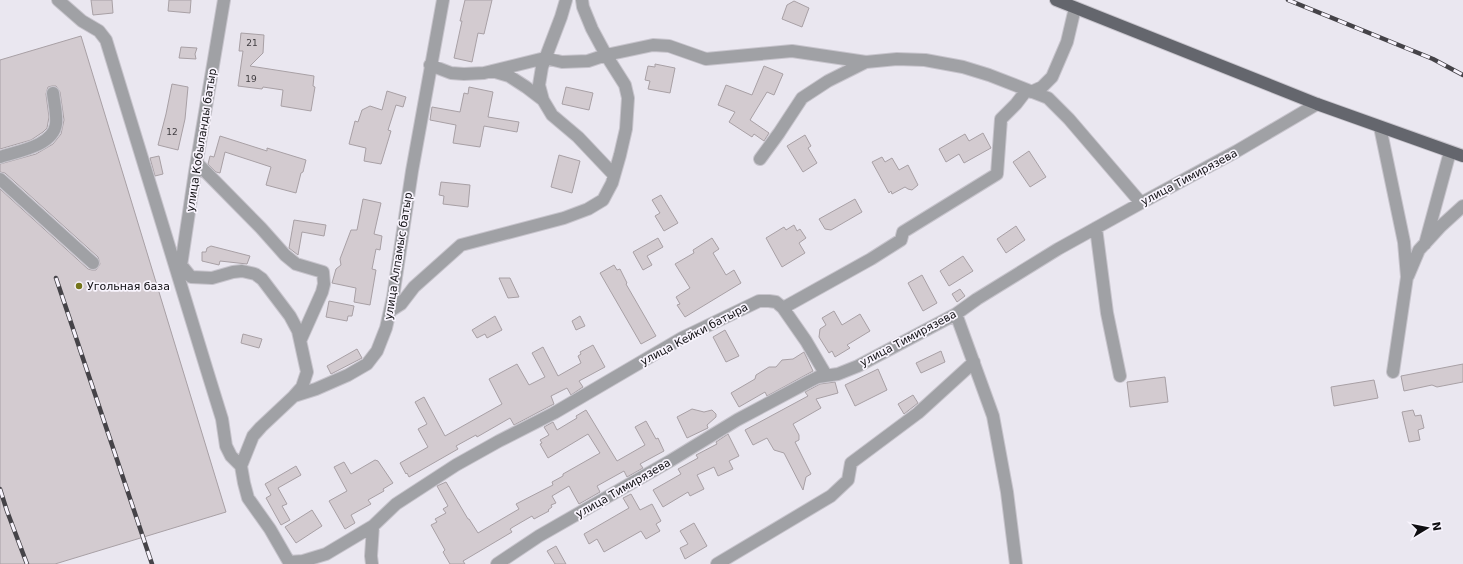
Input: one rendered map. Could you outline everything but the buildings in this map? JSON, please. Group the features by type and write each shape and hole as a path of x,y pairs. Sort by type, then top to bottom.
{"main road":[{"path":"1056,0 1317,104 1463,156"}],"street":[{"path":"58,0 82,21 99,31 106,40 222,419 226,446 231,456 241,466"},
{"name":"улица Кобыланды батыр","path":"179,280 224,0"},
{"name":"улица Алпамыс батыр","path":"241,466 253,436 260,426 294,396 316,389 348,375 367,364 377,351 386,328 393,297 412,171 443,0"},
{"path":"566,0 542,67 540,85 543,100 552,115 578,137 614,175"},
{"path":"390,312 401,304 414,287 461,245 564,218 588,209 603,200 612,183 626,129 628,98 625,85 592,29 583,7 582,0"},
{"path":"826,375 806,341 783,308 871,259 901,240 903,232 997,174 1001,118 1029,92 1042,87 1052,77 1067,42 1075,8"},
{"path":"430,65 451,73 464,74 490,71 545,58 562,62 588,61 606,55 653,45 669,46 706,59 792,51 866,62 897,59 925,60 963,67 989,75 1029,92 1048,98 1070,118 1141,202"},
{"path":"760,159 802,98 828,81 866,62"},
{"path":"490,71 509,76 543,100"},
{"path":"0,157 38,145 50,136 56,124 53,93"},
{"name":"улица Тимирязева","path":"497,564 539,536 670,461 737,420 810,381 826,375 838,374 858,366 956,314 977,299 1096,228 1141,202 1237,151 1317,104"},
{"path":"1380,127 1404,242 1407,277 1393,372"},
{"path":"1425,244 1450,152"},
{"path":"197,163 261,228 285,255 296,264 323,272 324,284 322,292 315,305 301,340"},
{"path":"0,178 93,263"},
{"path":"1407,277 1419,250 1441,226 1463,206"},
{"path":"1096,228 1107,313 1120,376"},
{"path":"182,266 191,277 212,278 242,271 255,274 262,279 290,316 301,340 307,372 302,387 294,396"},
{"name":"улица Кейки батыра","path":"241,466 248,498 270,530 289,562 303,561 326,554 373,526 396,504 456,465 554,413 682,338 759,301 769,300 776,302 783,308"},
{"path":"956,314 993,416 1008,492 1016,564"},
{"path":"717,564 831,496 848,480 851,463 918,413 974,362"},
{"path":"372,564 371,556 373,526"}],"railway":[{"path":"1288,0 1433,59 1463,75"},
{"path":"56,278 152,564"},
{"path":"0,489 27,564"}],"place":[{"name":"Угольная база","path":"79,286"}]}
